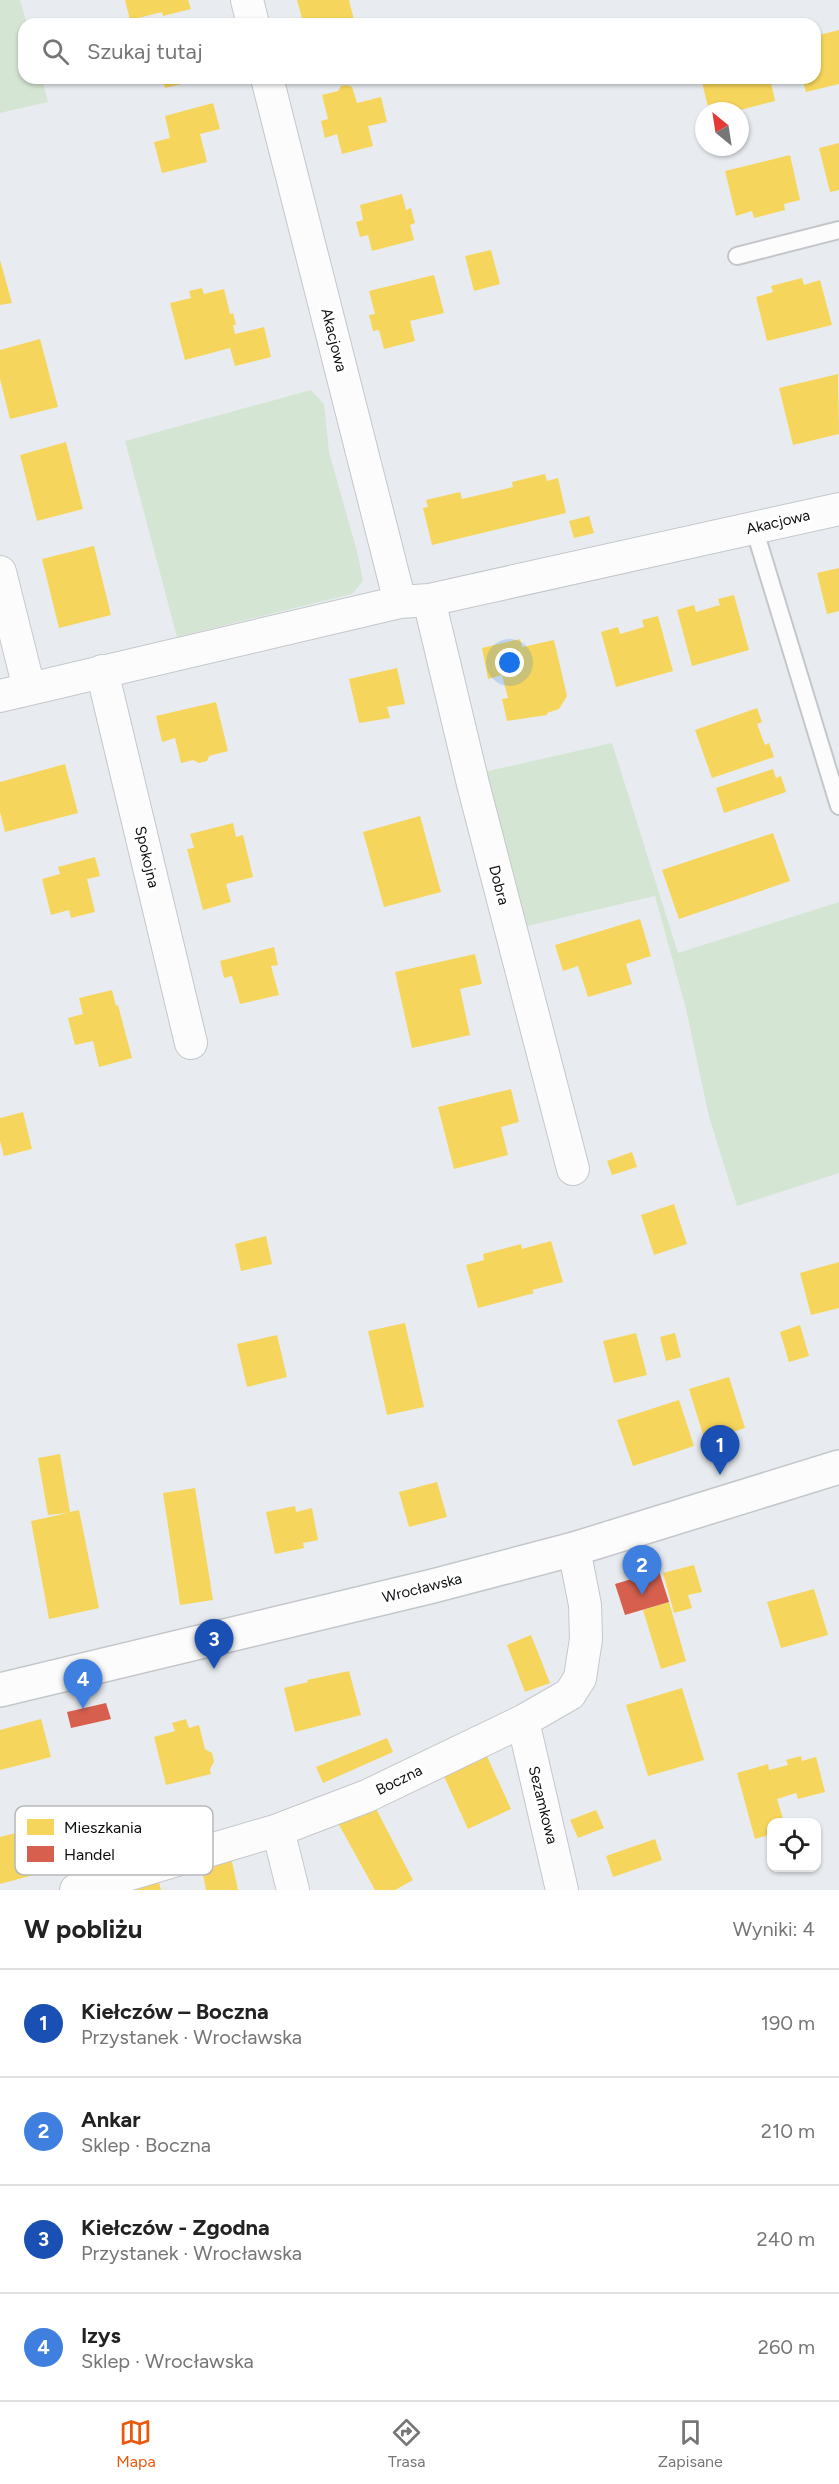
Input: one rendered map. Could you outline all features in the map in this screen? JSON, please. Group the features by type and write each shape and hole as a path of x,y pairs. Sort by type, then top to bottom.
{"street":[{"path":"247,0 252,18"},
{"name":"Akacjowa","path":"269,84 414,601"},
{"name":"Akacjowa","path":"0,572 15,692 102,670 839,509"},
{"name":"Dobra","path":"414,601 473,784 573,1169"},
{"name":"Spokojna","path":"102,670 191,1043"},
{"name":"Wrocławska","path":"0,1690 433,1586 574,1549 839,1467"},
{"name":"Boczna","path":"213,1849 278,1830 367,1796 523,1721 570,1694 580,1678 586,1639 585,1605 574,1549"},
{"name":"Sezamkowa","path":"523,1721 562,1890"},
{"path":"278,1830 293,1890"},
{"name":"Boczna","path":"76,1890 126,1875"}],"lane":[{"path":"737,256 839,230"},
{"path":"754,528 839,806"}],"green space":[{"path":"0,0 20,0 25,18 18,18 18,84 44,84 48,102 0,113"},
{"path":"311,390 324,404 329,452 363,581 352,594 177,637 125,441"},
{"path":"612,743 678,953 839,902 839,1173 737,1206 709,1117 686,1009 655,896 527,926 484,772"}],"building: Mieszkania":[{"path":"125,0 188,0 191,9 163,16 162,12 130,18"},
{"path":"297,0 349,0 354,18 302,18"},
{"path":"839,30 839,84 806,92 804,84 821,84 821,34"},
{"path":"164,84 181,84 165,88"},
{"path":"702,84 771,84 775,101 749,108 749,102 707,102"},
{"path":"341,86 352,87 357,103 381,97 387,122 368,126 373,146 342,154 337,134 325,138 321,121 328,119 322,95 338,91"},
{"path":"213,103 220,129 200,134 207,162 162,173 154,142 170,138 165,116"},
{"path":"839,143 839,190 830,192 819,148"},
{"path":"790,155 800,200 784,204 785,210 754,218 752,211 736,216 725,171"},
{"path":"402,194 406,210 411,208 415,223 410,225 414,240 372,251 368,235 360,237 356,222 363,220 360,205"},
{"path":"491,250 500,284 474,291 465,256"},
{"path":"0,260 12,303 0,305"},
{"path":"434,275 444,313 410,321 415,341 384,349 379,330 373,331 369,315 375,314 369,291"},
{"path":"802,278 804,285 820,280 832,325 767,341 756,297 773,292 771,286"},
{"path":"202,288 204,294 224,289 230,314 233,313 236,325 233,325 235,334 264,327 271,357 235,366 230,348 185,360 170,303 191,298 189,291"},
{"path":"40,339 58,407 10,419 0,379 0,350"},
{"path":"838,374 839,434 793,445 779,388"},
{"path":"66,442 83,509 37,521 20,455"},
{"path":"545,474 547,481 558,478 566,513 432,545 423,508 428,507 426,500 460,492 462,499 513,487 512,482"},
{"path":"589,516 594,533 574,538 569,521"},
{"path":"94,546 111,615 59,628 42,559"},
{"path":"839,568 839,611 827,614 817,573"},
{"path":"734,595 749,650 692,666 677,610 694,605 696,612 720,605 718,599"},
{"path":"658,616 673,671 616,687 601,632 618,627 620,634 644,627 642,620"},
{"path":"520,639 522,647 554,640 567,696 559,709 547,715 507,721 502,699 508,698 502,675 488,679 482,648"},
{"path":"397,668 405,704 387,707 390,718 359,723 349,679"},
{"path":"216,702 228,751 209,756 207,761 199,763 193,760 181,763 175,738 162,742 156,716"},
{"path":"757,708 762,722 757,724 765,745 769,743 774,757 712,778 695,730"},
{"path":"65,764 78,813 5,832 0,812 0,782"},
{"path":"773,769 776,778 781,776 786,792 724,813 716,788"},
{"path":"420,816 441,892 384,907 363,832"},
{"path":"233,823 236,837 243,835 253,877 226,884 231,902 203,910 187,849 194,848 190,834"},
{"path":"773,833 790,881 679,919 662,870"},
{"path":"95,857 100,876 87,879 95,912 71,918 69,910 51,915 42,879 60,874 58,867"},
{"path":"640,919 651,956 626,964 632,984 588,997 578,966 563,971 555,945"},
{"path":"274,947 278,965 271,966 279,995 240,1004 232,976 224,978 220,961"},
{"path":"475,954 482,984 460,989 470,1035 412,1048 395,972"},
{"path":"112,990 132,1058 99,1067 93,1041 75,1045 68,1018 83,1014 79,998"},
{"path":"511,1089 519,1122 501,1127 508,1155 454,1169 438,1107"},
{"path":"23,1112 32,1149 4,1156 0,1141 0,1118"},
{"path":"632,1152 637,1167 612,1175 607,1161"},
{"path":"674,1204 687,1244 654,1255 641,1215"},
{"path":"266,1236 272,1264 241,1271 235,1244"},
{"path":"551,1241 563,1282 532,1290 534,1293 478,1308 466,1265 484,1260 483,1254 521,1244 522,1249"},
{"path":"839,1262 839,1308 811,1315 800,1273"},
{"path":"405,1323 424,1407 387,1415 368,1331"},
{"path":"800,1325 809,1356 789,1362 780,1332"},
{"path":"636,1333 647,1375 614,1383 603,1341"},
{"path":"675,1333 681,1357 666,1361 660,1337"},
{"path":"277,1335 287,1377 247,1387 237,1344"},
{"path":"729,1377 745,1428 705,1441 689,1389"},
{"path":"679,1400 694,1446 633,1466 617,1420"},
{"path":"60,1454 70,1512 79,1510 99,1608 49,1619 31,1521 68,1513 48,1515 38,1458"},
{"path":"437,1482 447,1517 409,1527 399,1492"},
{"path":"195,1488 213,1600 180,1605 163,1493"},
{"path":"295,1506 296,1512 312,1508 318,1540 303,1543 304,1548 275,1554 266,1512"},
{"path":"694,1565 702,1592 688,1595 692,1608 674,1613 663,1573"},
{"path":"814,1589 828,1635 781,1648 767,1602"},
{"path":"669,1602 686,1661 661,1669 643,1610"},
{"path":"531,1635 550,1683 525,1692 507,1645"},
{"path":"349,1671 361,1715 295,1732 284,1688 308,1682 307,1680"},
{"path":"682,1688 704,1760 648,1776 626,1705"},
{"path":"41,1719 51,1757 0,1770 0,1730"},
{"path":"186,1719 189,1728 199,1725 205,1749 212,1753 214,1762 210,1769 211,1774 166,1785 154,1737 175,1731 172,1723"},
{"path":"387,1738 393,1752 323,1783 316,1767"},
{"path":"485,1752 511,1809 468,1829 442,1772"},
{"path":"801,1756 802,1761 816,1757 825,1792 798,1799 796,1793 777,1799 783,1818 767,1818 767,1835 755,1839 737,1773 768,1764 769,1770 788,1765 786,1760"},
{"path":"374,1805 413,1880 395,1890 375,1890 338,1823"},
{"path":"596,1810 604,1828 578,1838 570,1820"},
{"path":"15,1833 15,1875 33,1875 0,1884 0,1837"},
{"path":"655,1839 662,1860 613,1877 606,1856"},
{"path":"231,1857 238,1890 206,1890 203,1875 213,1875 213,1861"},
{"path":"158,1879 161,1890 116,1890"}],"building: Handel":[{"path":"659,1571 669,1602 625,1615 615,1584"},
{"path":"106,1703 111,1719 71,1728 67,1712"}],"place":[{"name":"Kiełczów – Boczna","path":"720,1475"},
{"name":"Ankar","path":"642,1595"},
{"name":"Kiełczów - Zgodna","path":"214,1669"},
{"name":"Izys","path":"83,1709"}]}
